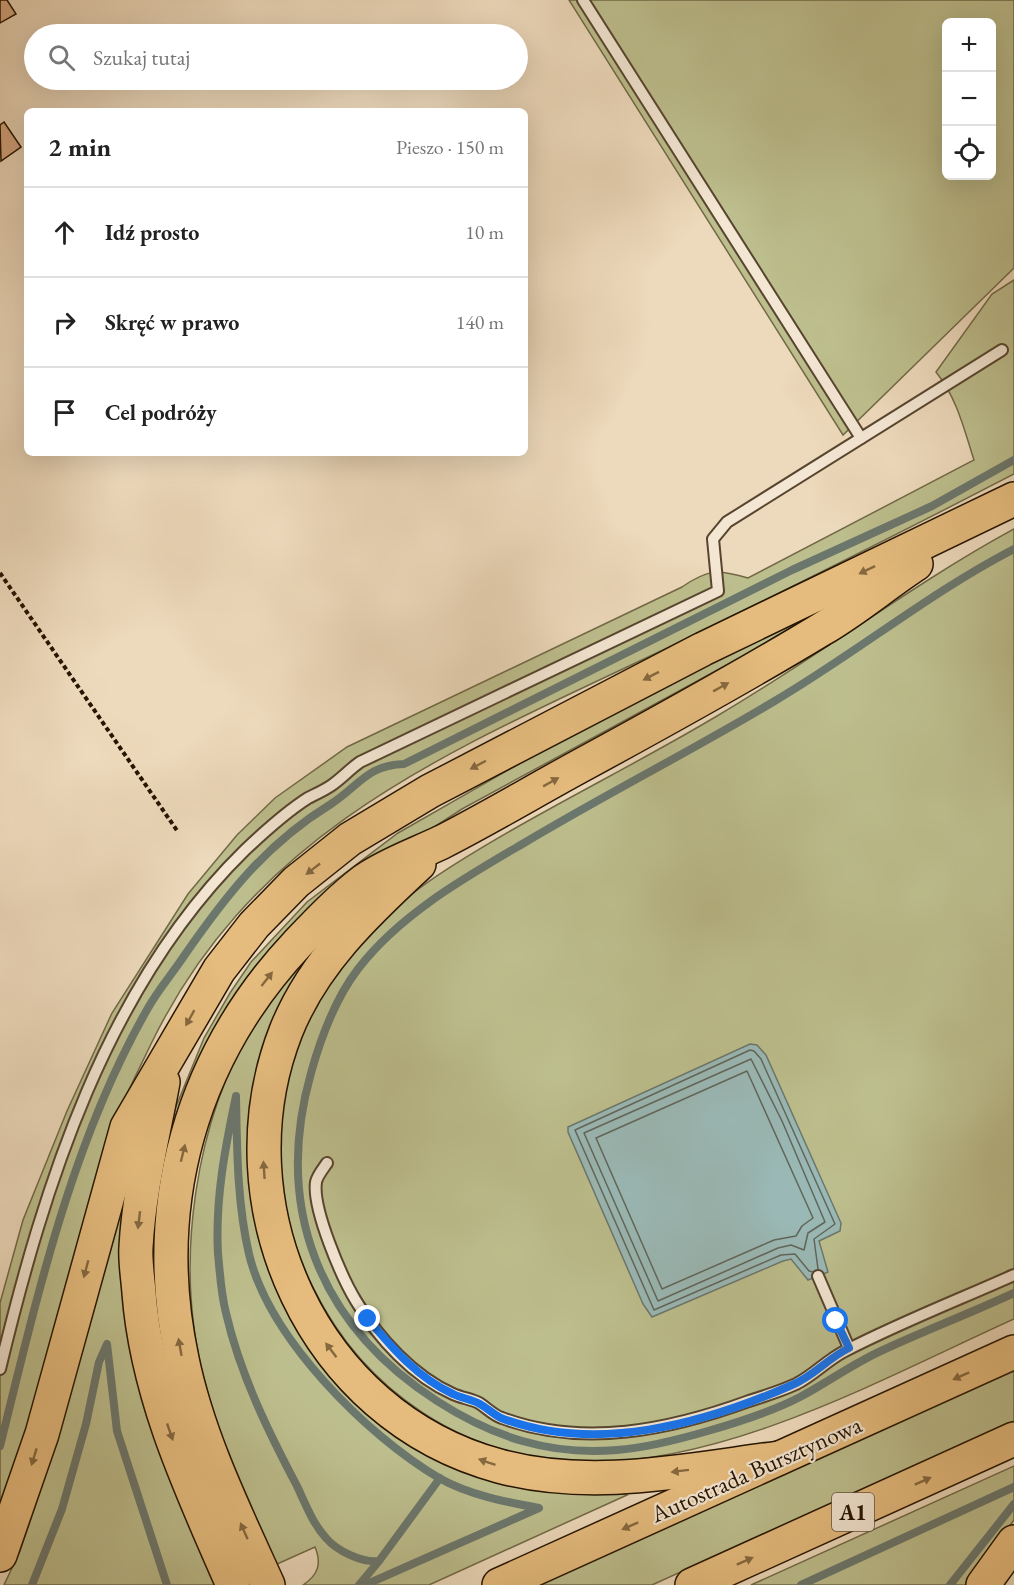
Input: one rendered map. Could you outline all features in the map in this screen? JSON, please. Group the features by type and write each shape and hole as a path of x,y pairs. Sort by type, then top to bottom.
{"highway":[{"path":"267,1585 220,1475 182,1360 171,1274 172,1222 179,1169 193,1114 207,1077 247,1004 278,965 328,911 370,876 444,841 825,628 910,568 1014,500"},
{"path":"0,1555 42,1434 127,1127 168,1059 191,1014 219,970 254,925 296,882 350,839 430,791 703,649 1014,500"},
{"path":"444,841 352,929 317,972 291,1020 272,1072 267,1094 262,1150 267,1199 284,1267 305,1311 340,1362 392,1412 448,1446 498,1466 551,1476 597,1480 779,1458"},
{"path":"168,1059 142,1194 136,1249 141,1312 147,1359 172,1439 233,1585"},
{"name":"Autostrada Bursztynowa","path":"499,1585 1014,1352"},
{"name":"A1","path":"692,1585 1014,1439"},
{"path":"984,1585 1014,1542"}],"lane":[{"path":"583,0 861,438"},
{"path":"0,1369 36,1228 82,1102 125,1013 160,958 194,909 244,852 302,802 333,784 360,762 718,591 713,539 727,522 1002,350"},
{"path":"327,1163 316,1180 318,1204 338,1264 368,1319 418,1372 447,1391 479,1403 500,1417 570,1434 635,1431 673,1425 725,1410 794,1385 849,1348 1014,1275"},
{"path":"818,1276 849,1348"}],"path":[{"path":"0,573 178,832"}],"green space":[{"path":"569,0 1014,0 1014,268 843,435"},
{"path":"1014,280 1014,474 439,760 370,802 306,849 247,904 195,968 151,1044 121,1108 0,1520 0,1303 23,1220 67,1111 112,1013 188,894 237,835 275,798 347,747 706,574 721,572 748,578 974,460 955,403 936,372 992,294"},
{"path":"1014,529 1014,1319 809,1412 700,1448 645,1458 592,1462 501,1449 423,1413 360,1358 314,1288 287,1209 281,1125 300,1041 344,961 361,940 400,903 466,857 717,716 792,670 901,597"},
{"path":"810,608 819,612 778,637 462,809 338,889 174,1153 188,1413 257,1585 243,1585 167,1391 152,1265 160,1165 173,1114 204,1038 230,993 251,962 307,902 398,833 601,717"},
{"path":"318,945 257,1202 375,1410 627,1495 429,1585 303,1585 317,1569 318,1559 315,1547 275,1565 219,1429 195,1337 191,1290 191,1241 196,1193 205,1145 219,1098 237,1055 260,1014 280,987"},
{"path":"129,1176 128,1204 218,1585 4,1585 20,1551 55,1447"},
{"path":"1014,1369 1014,1421 652,1585 534,1585"},
{"path":"1014,1466 1014,1520 968,1585 751,1585"}],"water":[{"path":"750,1044 757,1045 766,1055 841,1223 840,1231 819,1241 828,1272 808,1280 791,1259 783,1261 652,1317 643,1304 568,1132 568,1127"}],"building":[{"path":"0,0 7,0 16,14 0,23"},
{"path":"4,122 21,147 1,161 0,125"}],"waterway":[{"path":"0,1446 59,1222 77,1166 121,1059 161,988 232,891 267,853 308,819 341,797 372,772 391,765 404,764 792,570 932,506 1014,460"},
{"path":"1014,549 922,604 773,702 480,869 435,898 394,931 358,969 324,1032 311,1073 301,1123 298,1171 303,1216 316,1259 335,1299 362,1337 396,1371 458,1414 501,1434 546,1447 593,1451 636,1448 684,1437 761,1414 800,1397 872,1355 1014,1293"},
{"path":"365,1585 539,1508 475,1493 463,1489 451,1484 439,1478 381,1437 324,1381 299,1350 277,1318 260,1286 249,1254 240,1195 236,1096 219,1194 217,1234 223,1298 232,1336 247,1380 265,1423 313,1520 326,1538 343,1552 365,1560 379,1561 440,1478"},
{"path":"32,1585 62,1509 86,1424 99,1362 107,1344 117,1431 167,1585"},
{"path":"801,1585 1014,1487"},
{"path":"950,1585 1014,1504"},
{"path":"359,1585 379,1561"}],"route":[{"path":"368,1319 418,1372 454,1395 479,1403 500,1417 570,1434 635,1431 673,1425 725,1410 794,1385 849,1348 836,1321"}]}
